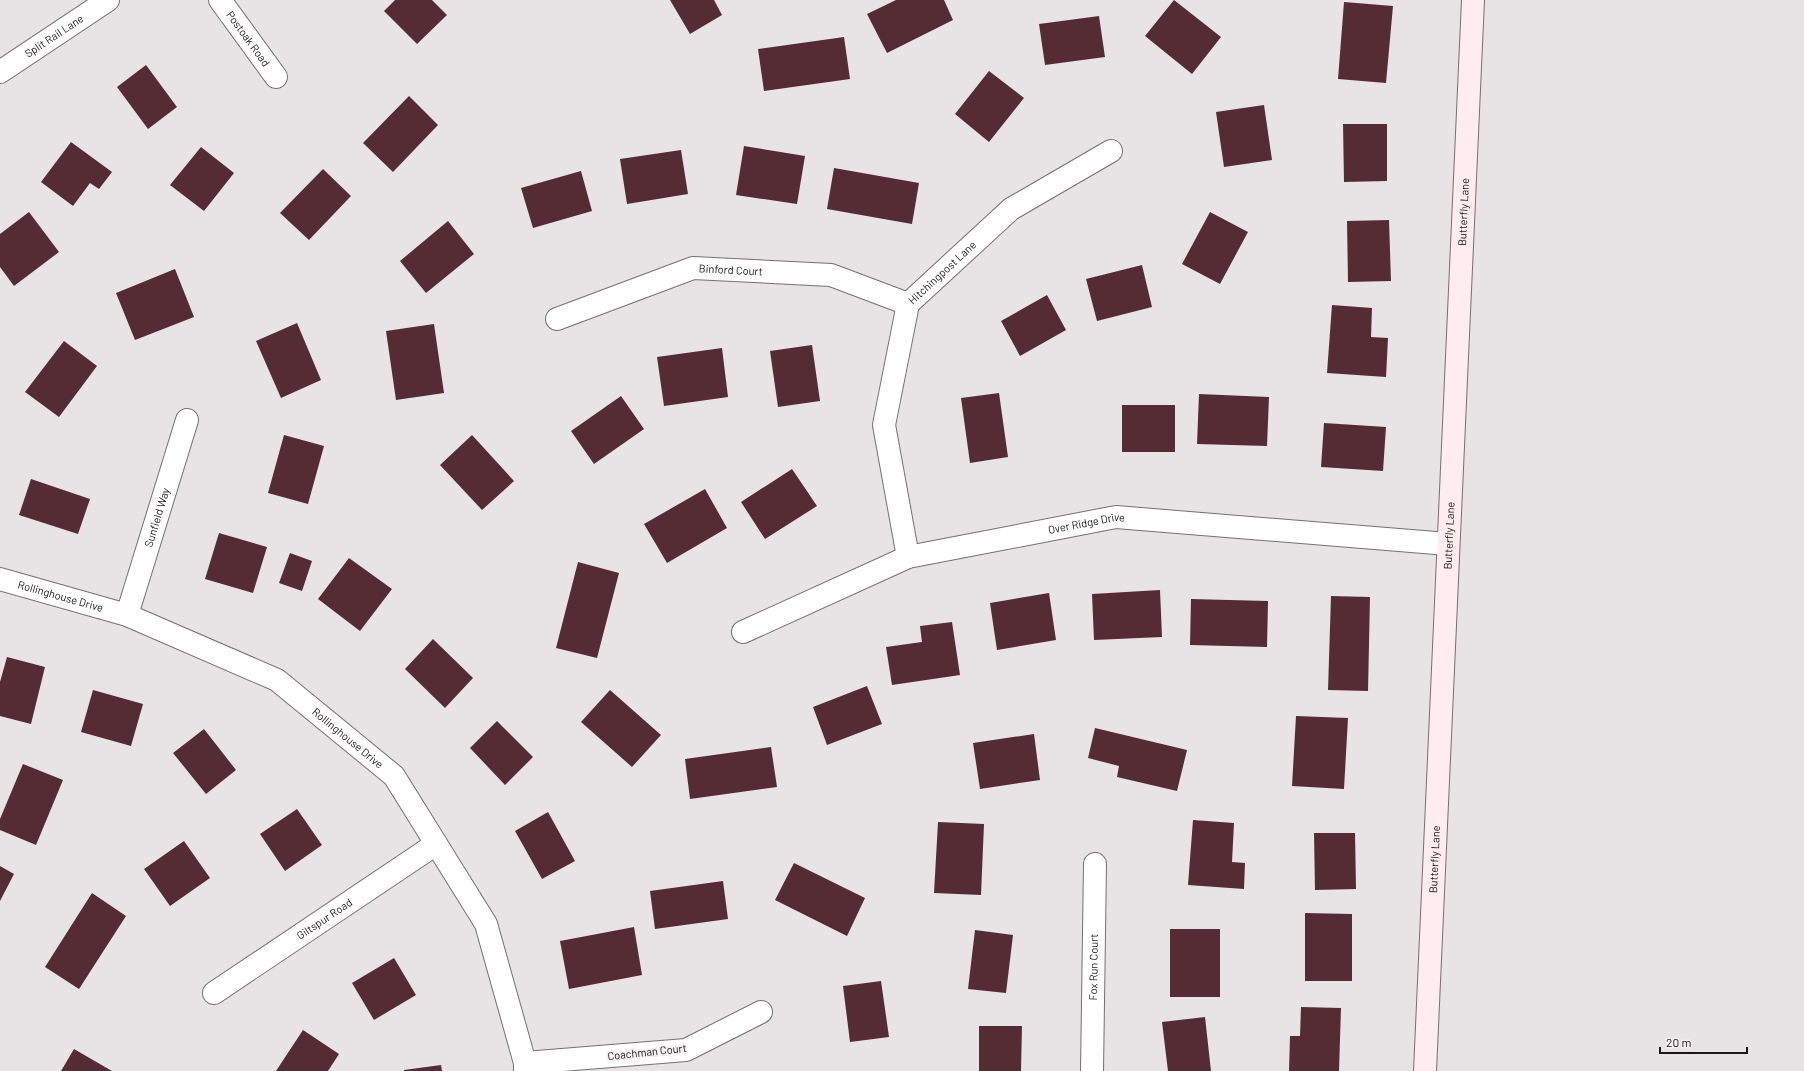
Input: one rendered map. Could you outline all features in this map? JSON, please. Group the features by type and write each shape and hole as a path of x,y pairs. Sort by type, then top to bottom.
{"street":[{"name":"Split Rail Lane","path":"0,72 108,0"},
{"name":"Postoak Road","path":"220,0 276,77"},
{"name":"Butterfly Lane","path":"1425,1071 1473,0"},
{"name":"Hitchingpost Lane","path":"908,557 884,425 908,304 1011,209 1111,151"},
{"name":"Binford Court","path":"557,319 693,268 831,275 908,304"},
{"name":"Sunfield Way","path":"127,615 187,420"},
{"name":"Over Ridge Drive","path":"742,632 908,557 1116,517 1448,544"},
{"name":"Rollinghouse Drive","path":"0,578 127,615 277,680 394,776 486,924 525,1067"},
{"name":"Giltspur Road","path":"214,993 436,844"},
{"name":"Fox Run Court","path":"1092,1071 1095,864"},
{"name":"Coachman Court","path":"525,1067 686,1050 761,1012"}],"building":[{"path":"395,0 432,0 447,15 417,44 384,11"},
{"path":"670,0 714,0 722,15 690,34"},
{"path":"896,0 944,0 953,20 887,53 867,14"},
{"path":"1174,0 1221,37 1192,74 1145,36"},
{"path":"1344,2 1393,6 1386,83 1338,79"},
{"path":"1099,16 1105,57 1045,65 1039,24"},
{"path":"844,37 850,79 764,91 758,49"},
{"path":"146,65 177,107 148,129 117,87"},
{"path":"989,71 1024,98 989,142 955,114"},
{"path":"409,96 438,125 393,172 363,143"},
{"path":"1264,105 1272,160 1224,167 1216,112"},
{"path":"1343,124 1387,124 1387,181 1344,182"},
{"path":"71,142 112,172 99,189 90,183 73,206 41,182"},
{"path":"744,146 805,156 797,204 736,195"},
{"path":"201,147 234,173 204,211 170,185"},
{"path":"681,150 688,194 627,204 620,159"},
{"path":"834,168 919,183 912,224 827,209"},
{"path":"323,169 351,196 309,240 280,213"},
{"path":"581,171 592,211 533,228 521,188"},
{"path":"29,212 59,252 14,286 0,267 0,234"},
{"path":"1210,212 1248,232 1220,284 1182,264"},
{"path":"1389,220 1391,281 1348,282 1347,221"},
{"path":"448,221 474,254 426,293 400,261"},
{"path":"1142,265 1152,307 1097,321 1086,279"},
{"path":"175,269 194,317 135,340 116,293"},
{"path":"1047,295 1066,330 1020,356 1001,321"},
{"path":"1332,305 1372,308 1371,337 1388,338 1386,377 1327,373"},
{"path":"297,323 321,380 281,398 256,341"},
{"path":"434,324 444,393 396,400 386,331"},
{"path":"64,341 97,366 59,417 25,392"},
{"path":"812,345 820,401 778,407 770,351"},
{"path":"722,348 728,397 664,406 657,357"},
{"path":"999,393 1008,457 970,463 961,398"},
{"path":"1199,394 1269,397 1267,446 1197,444"},
{"path":"621,396 644,429 594,464 571,431"},
{"path":"1122,405 1175,405 1175,452 1122,452"},
{"path":"1324,423 1386,427 1383,471 1321,467"},
{"path":"284,435 324,446 308,504 268,493"},
{"path":"472,435 514,481 482,510 440,465"},
{"path":"792,469 817,506 765,539 741,502"},
{"path":"31,479 90,499 78,534 19,515"},
{"path":"705,489 727,528 667,563 644,524"},
{"path":"219,533 267,547 253,593 205,579"},
{"path":"290,553 312,561 302,591 279,583"},
{"path":"349,558 392,589 360,631 318,599"},
{"path":"578,562 619,573 597,658 556,648"},
{"path":"1160,590 1162,637 1094,640 1092,594"},
{"path":"1049,593 1056,640 997,650 990,603"},
{"path":"1331,596 1370,597 1368,691 1328,690"},
{"path":"1191,599 1268,601 1267,647 1190,645"},
{"path":"952,622 960,675 892,685 886,647 922,642 920,626"},
{"path":"433,639 473,678 445,708 405,669"},
{"path":"7,657 45,667 31,724 0,716 0,682"},
{"path":"867,686 882,724 827,745 813,707"},
{"path":"93,690 143,704 131,746 81,732"},
{"path":"610,690 661,735 632,767 581,722"},
{"path":"1296,716 1348,718 1344,789 1292,786"},
{"path":"497,721 533,757 505,785 470,748"},
{"path":"1095,728 1187,750 1177,791 1117,777 1119,766 1088,758"},
{"path":"204,729 236,770 206,794 173,753"},
{"path":"1034,734 1040,780 980,789 973,743"},
{"path":"771,747 777,787 690,799 685,759"},
{"path":"23,764 63,780 36,845 0,830 0,819"},
{"path":"297,809 322,845 285,871 260,834"},
{"path":"548,812 575,861 542,879 515,831"},
{"path":"1193,820 1234,823 1232,862 1245,863 1244,889 1188,885"},
{"path":"938,822 984,824 981,895 934,893"},
{"path":"1314,833 1355,833 1356,889 1315,890"},
{"path":"184,841 210,878 170,906 144,869"},
{"path":"794,863 865,898 847,936 775,900"},
{"path":"0,866 14,874 0,901"},
{"path":"723,881 728,919 655,929 650,891"},
{"path":"92,893 126,916 79,989 45,967"},
{"path":"1305,913 1352,914 1352,981 1305,981"},
{"path":"634,927 642,975 569,989 560,941"},
{"path":"1170,929 1220,929 1220,997 1170,997"},
{"path":"975,930 1013,935 1006,993 968,989"},
{"path":"394,958 416,995 374,1020 352,983"},
{"path":"881,981 889,1037 850,1042 843,986"},
{"path":"1301,1007 1341,1008 1339,1071 1289,1071 1290,1036 1300,1036"},
{"path":"1205,1017 1211,1071 1168,1071 1162,1022"},
{"path":"979,1026 1022,1026 1021,1071 979,1071"},
{"path":"303,1030 339,1054 328,1071 276,1071"},
{"path":"74,1049 112,1071 61,1071"},
{"path":"441,1065 442,1071 404,1071 404,1070"}]}
